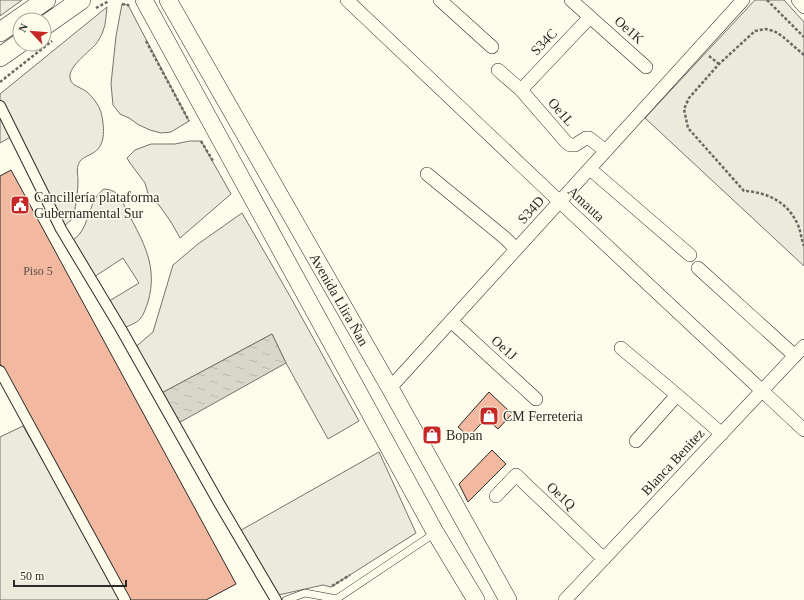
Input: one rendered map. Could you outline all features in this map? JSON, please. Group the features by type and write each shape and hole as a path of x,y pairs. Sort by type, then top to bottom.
{"main road":[{"path":"0,32 46,0"},
{"path":"52,20 81,0"},
{"path":"0,57 12,49"}],"street":[{"name":"Avenida Llira Ñan","path":"144,0 435,532 476,600"},
{"name":"Avenida Llira Ñan","path":"168,0 390,388 508,600"},
{"path":"440,0 492,47"},
{"name":"Oe1K","path":"571,0 646,67"},
{"name":"S34D","path":"390,388 743,0"},
{"path":"798,0 804,7"},
{"name":"Amauta","path":"354,2 560,202 804,430"},
{"name":"S34C","path":"521,90 590,17"},
{"name":"Oe1L","path":"498,70 521,90 570,145 575,145 586,138 589,138 606,150"},
{"path":"0,106 61,229 121,329 219,504 276,600"},
{"path":"590,169 690,255"},
{"path":"427,174 505,238 516,249"},
{"path":"698,268 800,351"},
{"name":"Oe1J","path":"451,321 536,399"},
{"path":"620,348 678,395 722,434"},
{"name":"Blanca Benitez","path":"565,600 800,351"},
{"path":"0,371 125,600"},
{"path":"636,441 678,395"},
{"name":"Oe1Q","path":"496,496 516,475 604,558"}],"lane":[{"path":"286,600 305,593 336,599 435,532"}],"path":[{"path":"767,0 804,37"},
{"path":"122,4 128,5 131,10"},
{"path":"804,55 774,31 765,29 755,31 719,64 689,98 684,109 688,128 744,191 755,192 772,197 788,210 797,224 804,246"},
{"path":"143,35 189,121"}],"shaded area":[{"path":"0,0 22,0 0,16"},
{"path":"755,0 784,0 804,22 804,266 645,118"},
{"path":"122,4 128,5 189,121 171,132 161,133 139,125 120,114 113,105 111,84 116,36"},
{"path":"107,7 105,25 101,36 96,44 76,64 70,77 70,80 74,84 89,94 101,112 103,134 101,145 93,153 83,158 78,165 77,194 74,214 72,219 61,229 14,135 0,143 0,94"},
{"path":"190,141 201,141 231,194 180,238 159,205 149,197 145,183 127,158 135,150 151,144 175,144"},
{"path":"104,189 114,191 122,200 144,245 150,266 151,289 144,313 139,320 121,329 106,303 139,283 123,258 91,279 69,242 76,238 81,232 94,201 98,194"},
{"path":"242,213 359,421 328,439 286,363 272,334 158,395 132,350 153,332 173,265 198,244"},
{"path":"23,426 123,600 0,600 0,437"},
{"path":"379,452 416,533 331,587 323,585 274,596 236,533"}],"water":[{"path":"272,334 286,363 175,425 158,395"}],"building":[{"path":"11,170 236,584 206,600 128,600 0,364 0,176"},
{"name":"CM Ferreteria","path":"489,392 512,414 498,429 486,418 469,437 458,427"},
{"name":"CM Ferreteria","path":"492,450 506,464 468,502 459,484"}],"place":[{"name":"Cancillería plataforma Gubernamental Sur","path":"20,205"},
{"name":"CM Ferreteria","path":"489,416"},
{"name":"Bopan","path":"432,435"}]}
